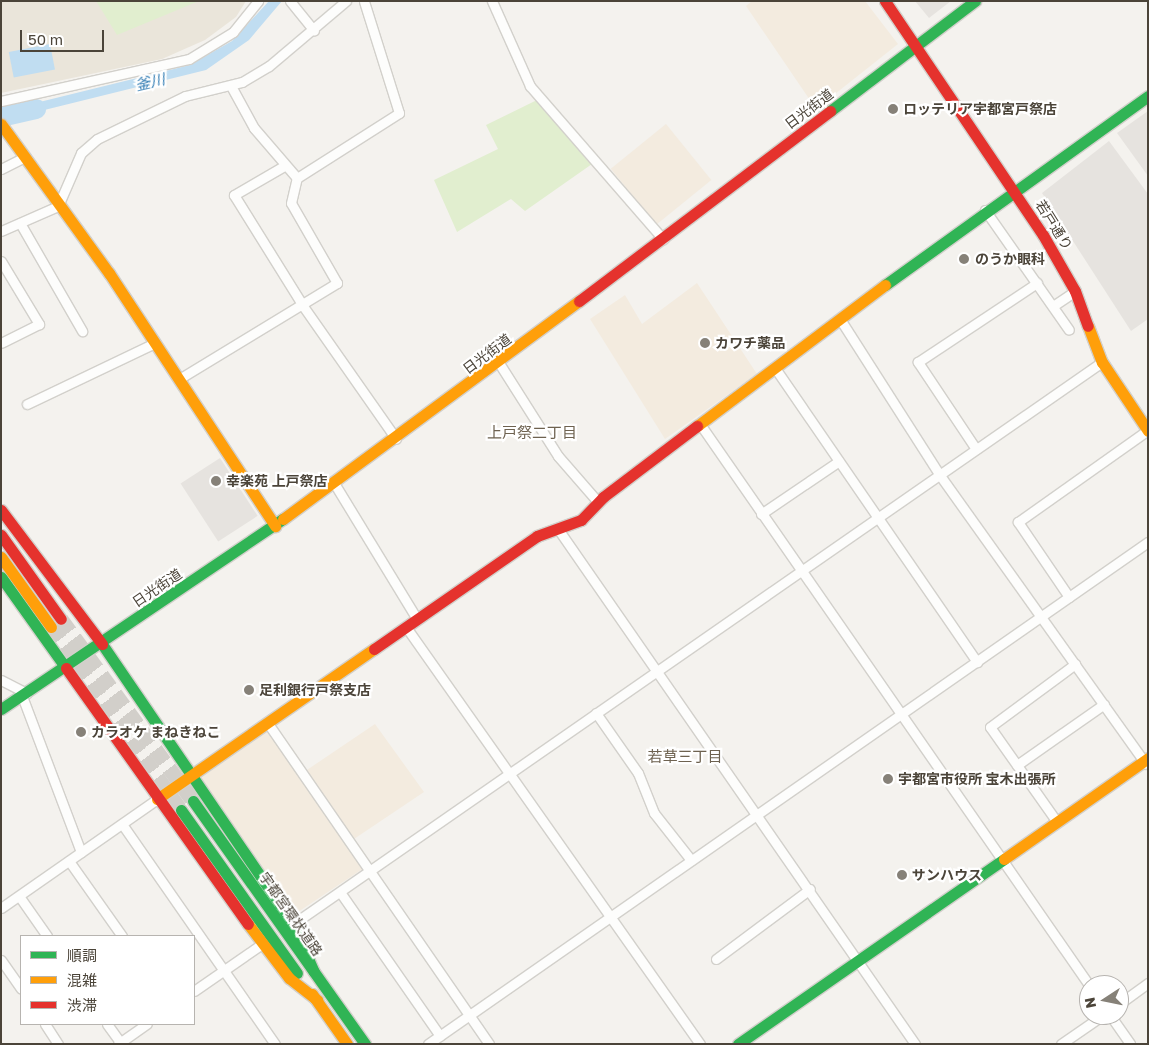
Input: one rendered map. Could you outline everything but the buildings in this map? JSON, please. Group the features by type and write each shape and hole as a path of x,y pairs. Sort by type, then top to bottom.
{"main road":[{"name":"若戸通り","path":"885,1 1014,189 1075,291 1102,362 1148,430"},
{"name":"日光街道","path":"1,709 102,644 275,526 396,439 663,239 975,1"},
{"path":"157,799 537,536 581,520 598,502 840,318 1014,189 1148,96"},
{"path":"1,124 154,343 275,526"},
{"path":"1,510 102,644 192,774 293,924 314,972"},
{"path":"1,535 61,619"},
{"path":"1,557 51,627"},
{"path":"1,577 157,799 262,944 289,978 316,1000"},
{"path":"738,1044 1147,761"},
{"name":"宇都宮環状道路","path":"193,802 365,1044"},
{"name":"宇都宮環状道路","path":"181,810 347,1044"}],"street":[{"path":"1,101 189,58 233,32 258,1"},
{"path":"1,231 58,206 81,153 97,139 185,96 231,86 269,66 314,31 346,1"},
{"path":"178,379 303,306 337,283 291,203 297,178 399,114 364,1"},
{"path":"492,1 530,86 663,239"},
{"path":"292,3 314,31"},
{"path":"231,86 254,128 284,166 297,178"},
{"path":"1,169 23,158"},
{"path":"284,166 234,194 303,306 396,439"},
{"path":"985,210 1069,330"},
{"path":"20,223 82,331"},
{"path":"1,261 39,324 1,342"},
{"path":"976,449 918,362 1037,283"},
{"path":"1053,306 1075,291"},
{"path":"840,318 939,474 1147,761"},
{"path":"27,404 154,343"},
{"path":"293,924 1102,362"},
{"path":"499,363 558,456 598,502"},
{"path":"775,368 977,662"},
{"path":"700,424 799,571 1004,860 1082,975"},
{"path":"1069,596 1018,522 1148,430"},
{"path":"761,514 839,461"},
{"path":"334,483 417,619"},
{"path":"558,529 655,672 758,813 916,1044"},
{"path":"428,1044 1148,542"},
{"path":"406,627 700,1044"},
{"path":"1057,822 990,727 1075,664"},
{"path":"1,680 24,694 81,852"},
{"path":"1017,765 1104,704"},
{"path":"596,713 638,773 654,813 691,860"},
{"path":"267,722 371,870 489,1044"},
{"path":"1,908 157,799"},
{"path":"122,824 224,970 272,1043"},
{"path":"69,861 121,935"},
{"path":"716,958 810,889"},
{"path":"340,892 440,1036"},
{"path":"19,896 46,935"},
{"path":"195,990 262,944"},
{"path":"1,960 20,988"},
{"path":"1129,997 1148,984"},
{"path":"46,1025 58,1044"},
{"path":"108,1025 119,1043 145,1025"},
{"path":"1061,1044 1089,1025"},
{"path":"1117,1025 1130,1044"},
{"path":"131,1035 137,1044"}],"shaded area":[{"path":"1,1 246,1 236,17 205,40 162,59 1,93"},
{"path":"752,1 865,1 898,44 816,109 746,6"},
{"path":"915,1 951,1 929,18"},
{"path":"1148,111 1148,176 1117,133"},
{"path":"666,124 711,180 656,225 611,169"},
{"path":"1109,141 1148,194 1148,319 1131,331 1042,193"},
{"path":"697,283 757,374 665,439 590,319 625,295 642,324"},
{"path":"220,458 258,516 218,541 181,484"},
{"path":"375,724 424,792 348,843 364,868 295,914 200,776 268,729 298,776"}],"green space":[{"path":"96,1 199,1 117,35"},
{"path":"537,100 592,164 525,211 511,199 457,232 434,180 498,149 486,125"}],"water":[{"path":"269,1 282,1 249,40 206,70 12,118 7,110 190,65 232,41"},
{"path":"50,44 55,70 14,78 9,52"}],"waterway":[{"name":"釜川","path":"1,117 36,109"}],"tunnel":[{"path":"61,619 193,801"},
{"path":"51,627 181,810"}],"traffic: fast":[{"path":"830,111 975,1"},
{"path":"885,285 1148,96"},
{"path":"1,709 283,519"},
{"path":"1,577 66,668"},
{"path":"102,644 293,924 314,972"},
{"path":"193,801 365,1044"},
{"path":"181,810 297,973"},
{"path":"738,1044 1004,859"}],"traffic: slow":[{"path":"1,124 109,273 275,526"},
{"path":"697,426 885,285"},
{"path":"283,519 579,301"},
{"path":"1088,326 1102,362 1148,431"},
{"path":"1,557 51,627"},
{"path":"157,799 374,649"},
{"path":"1004,859 1148,758"},
{"path":"248,924 289,978 317,1000"},
{"path":"312,994 347,1044"}],"traffic: jam":[{"path":"885,1 1043,235 1075,291 1088,326"},
{"path":"579,301 830,111"},
{"path":"374,649 537,536 581,520 603,497 697,426"},
{"path":"1,510 102,644"},
{"path":"1,535 61,619"},
{"path":"66,668 248,924"}],"place":[{"name":"ロッテリア宇都宮戸祭店","path":"893,109"},
{"name":"のうか眼科","path":"964,259"},
{"name":"カワチ薬品","path":"705,343"},
{"name":"幸楽苑 上戸祭店","path":"216,481"},
{"name":"足利銀行戸祭支店","path":"249,690"},
{"name":"カラオケ まねきねこ","path":"81,732"},
{"name":"宇都宮市役所 宝木出張所","path":"888,779"},
{"name":"サンハウス","path":"902,875"}],"district":[{"name":"上戸祭二丁目","path":"532,433"},
{"name":"若草三丁目","path":"685,757"}]}
